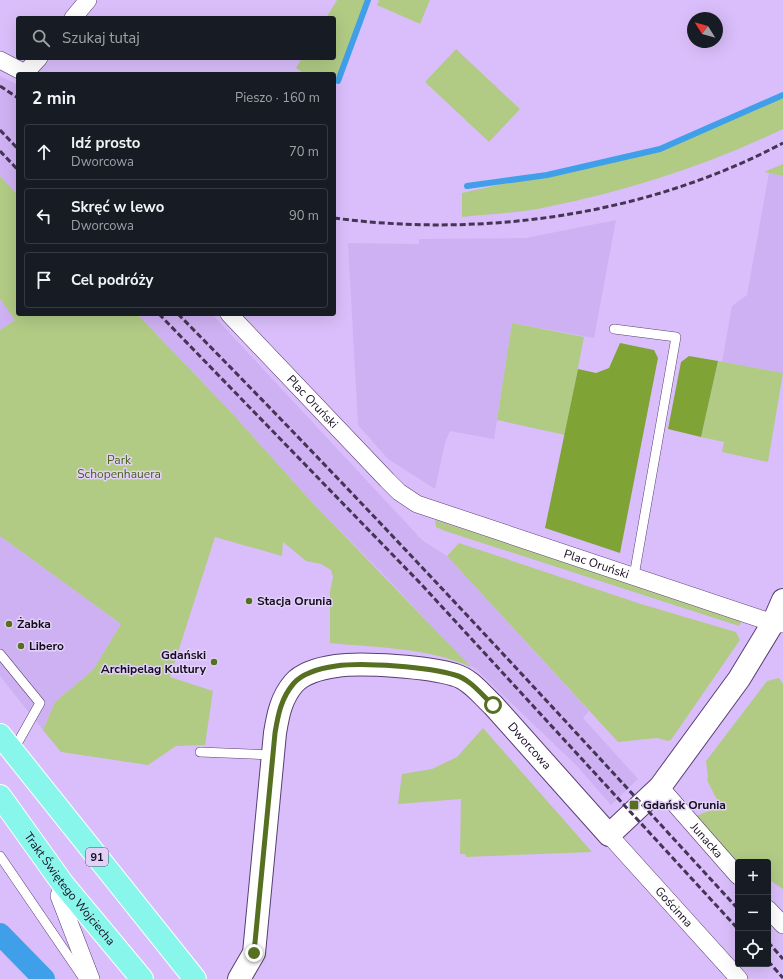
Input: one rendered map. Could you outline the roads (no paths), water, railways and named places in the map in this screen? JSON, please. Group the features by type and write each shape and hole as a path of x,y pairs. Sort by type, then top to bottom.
{"main road":[{"name":"91","path":"7,743 194,979"},
{"name":"Trakt Świętego Wojciecha","path":"0,796 63,884 142,979"}],"street":[{"path":"75,16 88,0"},
{"path":"0,60 22,72"},
{"path":"28,72 37,60"},
{"name":"Plac Oruński","path":"231,316 387,480 410,500 417,504 778,623"},
{"path":"609,835 643,805 660,787 778,623 783,600"},
{"name":"Dworcowa","path":"239,979 254,953 278,712 284,697 295,682 317,669 338,665 371,666 427,669 456,675 467,682 493,705 609,835"},
{"name":"Junacka","path":"660,787 735,873"},
{"name":"Gościnna","path":"609,835 739,979"},
{"path":"63,884 59,896 92,979"},
{"path":"771,912 783,925"}],"lane":[{"path":"614,329 676,337 634,576"},
{"path":"0,654 40,703 7,743"},
{"path":"200,752 273,755"},
{"path":"0,856 84,979"}],"waterway":[{"path":"338,81 368,0"},
{"path":"467,186 547,175 660,149 783,95"},
{"path":"0,934 44,979"}],"railway":[{"path":"0,86 16,97"},
{"path":"0,130 16,147"},
{"path":"336,218 391,223 449,225 507,222 564,215 621,204 677,188 731,168 783,143"},
{"path":"0,151 16,168"},
{"path":"161,316 422,585 735,926"},
{"path":"180,316 391,535 531,684 735,906"},
{"path":"771,945 783,959"},
{"path":"771,964 783,978"}],"place":[{"name":"Stacja Orunia","path":"249,601"},
{"name":"Żabka","path":"9,624"},
{"name":"Libero","path":"21,646"},
{"name":"Gdański Archipelag Kultury","path":"214,662"},
{"name":"Gdańsk Orunia","path":"634,805"}],"park label":[{"name":"Park Schopenhauera","path":"119,467"}]}
